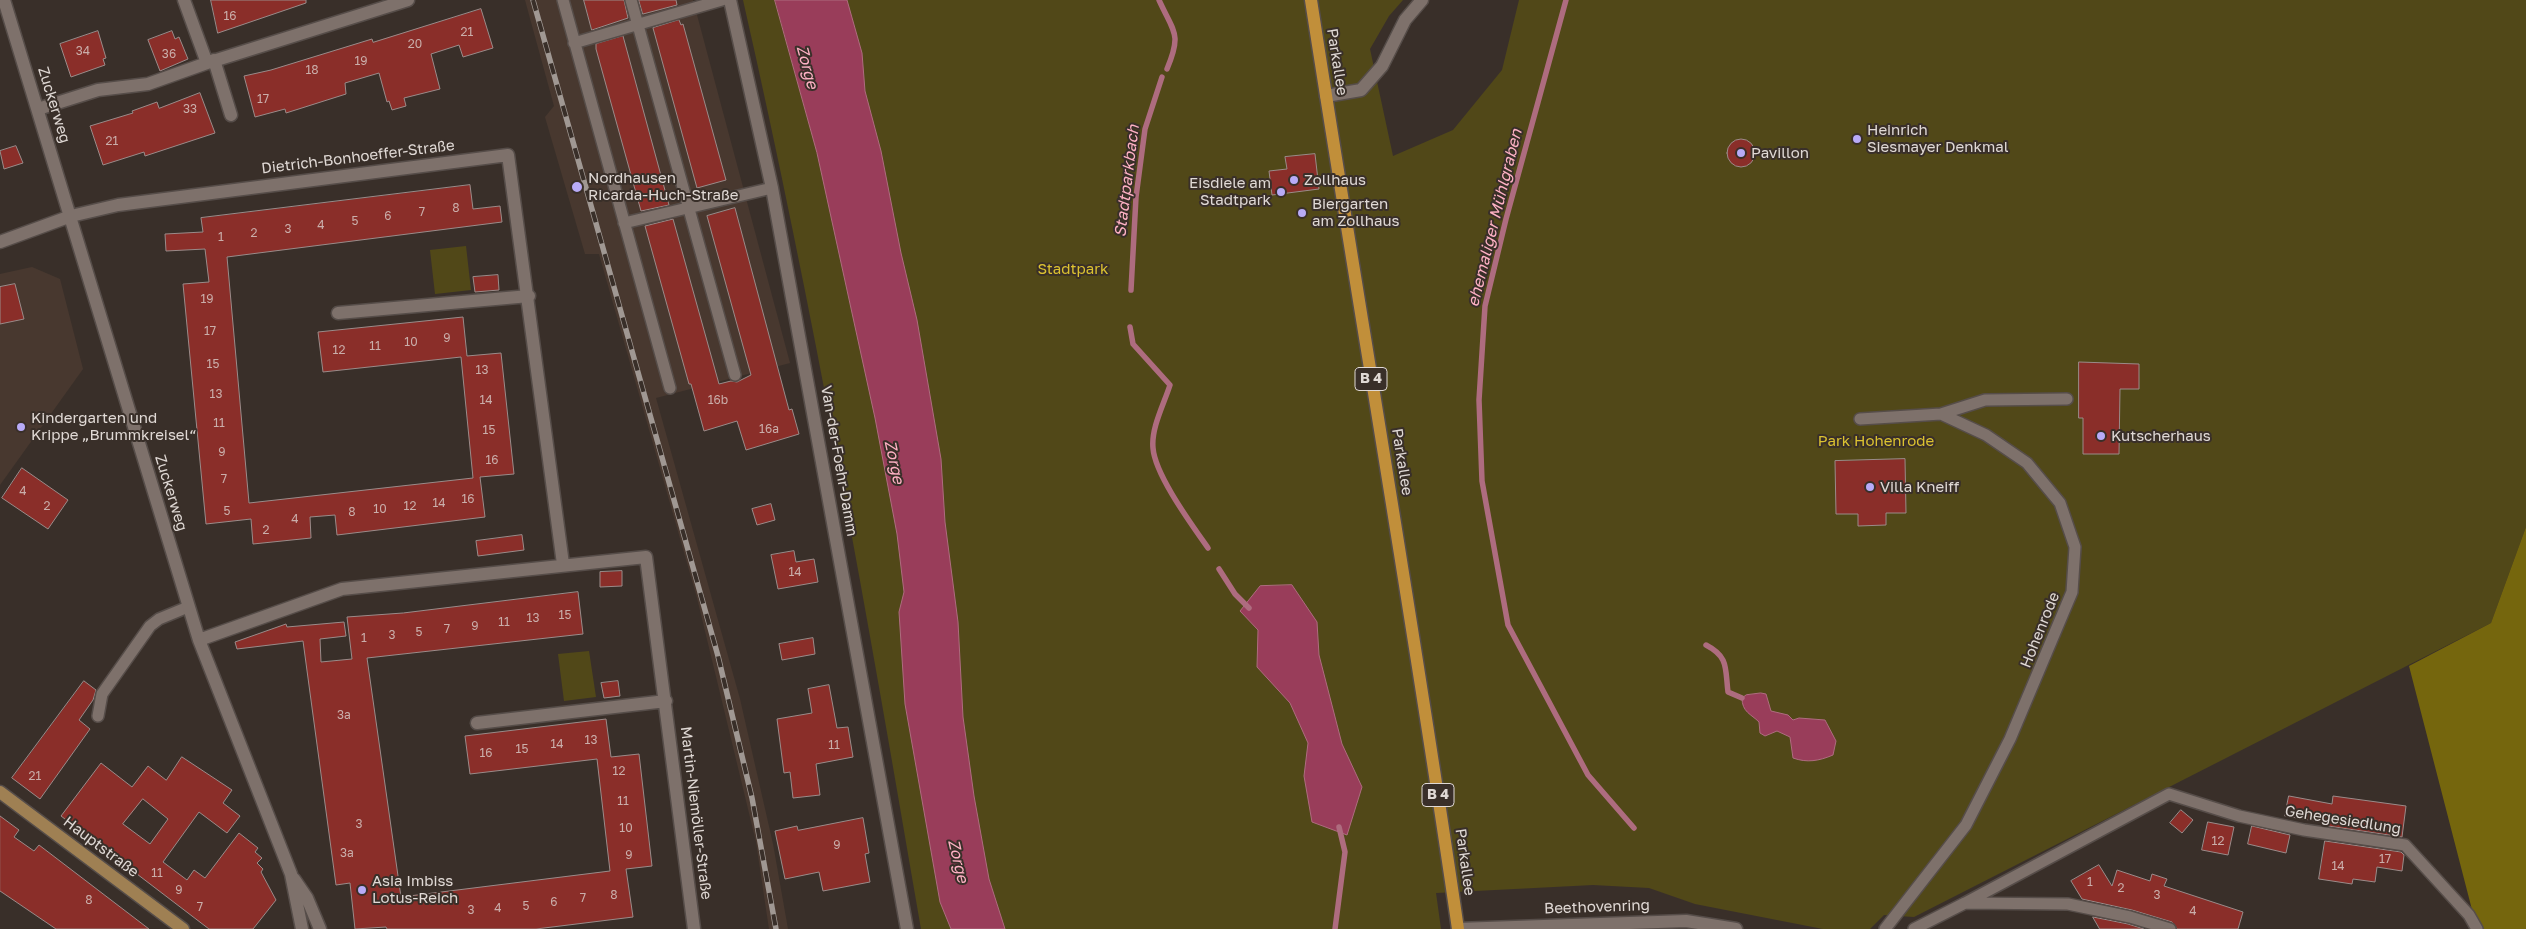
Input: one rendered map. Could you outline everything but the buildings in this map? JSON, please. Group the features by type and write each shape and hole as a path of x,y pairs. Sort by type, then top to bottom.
{"main road":[{"name":"Parkallee","path":"1311,0 1418,661 1458,929"}],"street":[{"name":"Zuckerweg","path":"4,0 188,607 199,640 291,874 302,929"},
{"path":"184,0 231,115"},
{"path":"38,109 98,90 148,84 210,61 408,0"},
{"name":"Van-der-Foehr-Damm","path":"730,0 772,188 908,929"},
{"path":"1326,96 1361,90 1382,66 1405,20 1422,0"},
{"name":"Dietrich-Bonhoeffer-Straße","path":"71,216 118,205 508,155 529,296 563,564"},
{"path":"0,242 71,216"},
{"path":"338,313 529,296"},
{"name":"Martin-Niemöller-Straße","path":"563,564 646,557 694,929"},
{"path":"199,640 342,589 563,564"},
{"path":"477,723 666,701"},
{"name":"Hauptstraße","path":"0,792 183,929"},
{"name":"Zuckerweg","path":"291,874 307,898 320,929"},
{"name":"Beethovenring","path":"1458,929 1603,926 1686,921 1730,929"}],"lane":[{"path":"563,0 670,388"},
{"path":"631,0 735,375"},
{"path":"574,43 722,0"},
{"path":"624,223 772,188"},
{"path":"1941,414 1985,400 2067,399"},
{"name":"Hohenrode","path":"1860,419 1941,414 1986,435 2027,464 2060,503 2075,547 2072,592 2010,739 1966,825 1885,929"},
{"path":"98,716 102,694 150,626 159,619 188,607"},
{"name":"Gehegesiedlung","path":"1965,903 2169,794 2239,816 2304,830 2405,845 2469,915 2477,929"},
{"path":"1914,929 1965,903 2068,904 2130,917 2170,929"}],"shaded area":[{"path":"525,0 693,0 790,363 656,398 740,699 773,844 788,929 769,929 756,842 697,598 599,254 585,254 545,117 554,106"},
{"name":"Kindergarten und Krippe „Brummkreisel“","path":"32,267 60,279 83,369 0,485 0,274"},
{"path":"2526,527 2526,929 2477,929 2409,666 2491,623"}],"green space":[{"name":"Park Hohenrode","path":"743,0 1403,0 1389,16 1370,49 1393,156 1453,130 1502,70 1519,0 2526,0 2526,527 2491,623 1914,917 1884,915 1870,929 1823,929 1695,904 1649,888 1593,885 1436,893 1441,929 921,929 881,696 816,347 769,115"},
{"path":"466,246 471,290 435,294 430,250"},
{"path":"589,651 596,697 564,701 558,654"}],"water":[{"name":"Zorge","path":"775,0 847,0 862,53 865,91 881,151 901,253 917,320 941,459 945,522 958,622 963,717 974,796 989,879 1005,929 951,929 940,902 905,704 899,612 904,592 897,534 875,418 817,153"},
{"path":"1292,585 1317,622 1319,655 1342,744 1362,787 1347,835 1312,822 1304,776 1308,743 1290,703 1257,667 1258,630 1240,611 1260,586"},
{"path":"1766,694 1771,711 1788,715 1793,720 1799,718 1825,720 1836,741 1833,755 1813,761 1793,758 1790,737 1777,731 1765,736 1760,733 1759,722 1745,710 1742,698 1746,695"}],"waterway":[{"name":"Stadtparkbach","path":"1159,0 1172,27 1175,40 1172,57 1167,69"},
{"name":"ehemaliger Mühlgraben","path":"1566,0 1506,219 1485,306 1479,400 1482,481 1508,625 1588,775 1634,828"},
{"name":"Stadtparkbach","path":"1131,290 1136,197 1145,129 1162,77"},
{"name":"Stadtparkbach","path":"1130,327 1133,344 1170,385 1154,432 1153,448 1155,459 1175,500 1208,548"},
{"name":"Stadtparkbach","path":"1219,569 1235,594 1249,608"},
{"path":"1706,645 1719,654 1725,664 1728,692 1742,698"},
{"name":"Stadtparkbach","path":"1335,929 1345,852 1339,827"}],"railway":[{"path":"533,0 718,656 752,798 776,929"}],"place":[{"name":"Heinrich Siesmayer Denkmal","path":"1857,139"},
{"name":"Pavillon","path":"1741,153"},
{"name":"Zollhaus","path":"1294,180"},
{"name":"Nordhausen Ricarda-Huch-Straße","path":"577,187"},
{"name":"Eisdiele am Stadtpark","path":"1281,192"},
{"name":"Biergarten am Zollhaus","path":"1302,213"},
{"name":"Kindergarten und Krippe „Brummkreisel“","path":"21,427"},
{"name":"Kutscherhaus","path":"2101,436"},
{"name":"Villa Kneiff","path":"1870,487"},
{"name":"Asia Imbiss Lotus-Reich","path":"362,890"}],"park label":[{"name":"Stadtpark","path":"1073,269"}]}
